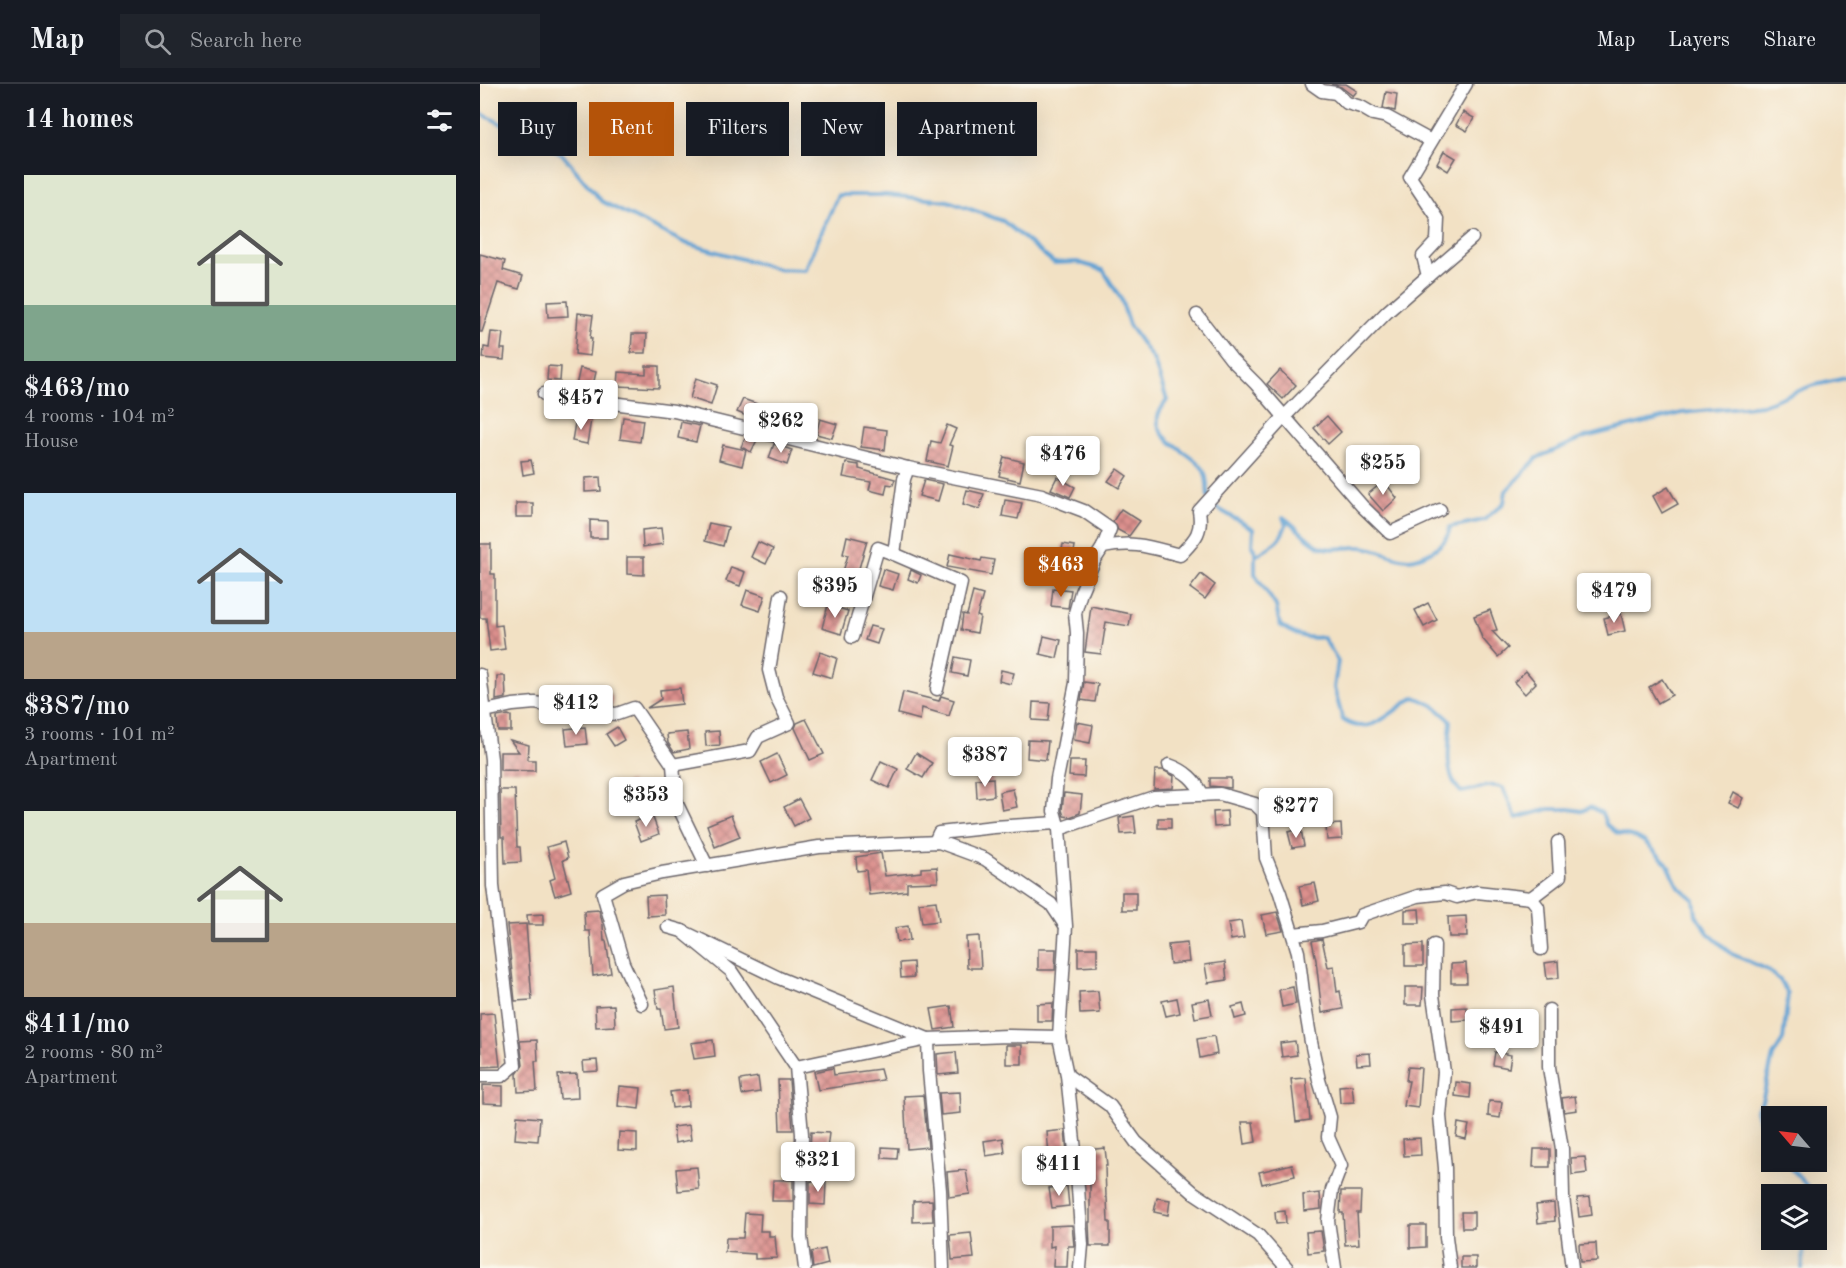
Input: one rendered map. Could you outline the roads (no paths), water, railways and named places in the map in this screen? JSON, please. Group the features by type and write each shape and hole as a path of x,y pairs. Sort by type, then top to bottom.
{"street":[{"path":"1312,84 1322,91 1336,93 1347,103 1387,117 1431,141"},
{"path":"1428,276 1423,256 1437,240 1438,219 1410,177 1466,84"},
{"path":"1103,547 1124,543 1144,545 1180,555 1197,537 1201,521 1199,511 1284,417 1387,312 1472,238"},
{"path":"1197,315 1231,359 1256,384 1362,506 1390,533 1440,510"},
{"path":"543,394 674,411 908,468 1042,495 1084,511 1110,529 1081,592 1075,613 1076,683 1057,779 1054,812 1058,826 1066,926 1059,1037 1067,1075 1078,1181 1082,1245 1080,1268"},
{"path":"894,554 904,479 908,468"},
{"path":"852,636 878,548 961,583 937,688"},
{"path":"673,765 750,751 758,737 789,723 776,697 769,670 781,597"},
{"path":"480,675 491,759 493,886 515,1065 502,1076 480,1076"},
{"path":"485,711 513,705 535,704 617,714 634,708 673,765 676,802 707,866"},
{"path":"1169,765 1180,769 1196,781 1203,795"},
{"path":"935,842 939,833 994,827 1058,826 1155,797 1220,795 1255,804 1263,812 1266,858 1298,952 1317,1071 1330,1116 1328,1137 1341,1166 1332,1190 1328,1221 1335,1268"},
{"path":"642,1004 623,963 603,894 624,882 662,873 819,847 935,842 985,859 1051,904 1066,926"},
{"path":"1293,934 1322,931 1358,922 1362,915 1418,896 1445,893 1457,897 1477,892 1531,898 1560,876 1558,842"},
{"path":"1531,898 1538,908 1541,949"},
{"path":"668,927 682,931 779,978 928,1039"},
{"path":"682,931 731,971 796,1067 801,1134 801,1237 805,1268"},
{"path":"1434,945 1433,995 1444,1072 1440,1116 1445,1168 1446,1237 1450,1268"},
{"path":"1549,1011 1549,1067 1562,1149 1563,1197 1572,1268"},
{"path":"796,1067 928,1039 1059,1037"},
{"path":"928,1039 940,1190 943,1268"},
{"path":"1067,1075 1110,1106 1136,1142 1193,1192 1258,1235 1287,1268"}],"waterway":[{"path":"480,113 562,154 601,201 685,243 778,269 805,270 838,195 886,195 948,201 1003,221 1054,263 1077,262 1103,270 1121,299 1129,325 1154,361 1167,400 1160,410 1158,425 1168,439 1203,469 1207,479 1208,497"},
{"path":"1210,504 1253,529 1252,546 1257,555 1271,546 1281,535 1286,525 1283,517 1310,540 1324,548 1361,547 1406,559 1414,558 1441,545 1450,527 1484,520 1504,503 1506,491 1537,458 1585,437 1682,413 1762,405 1811,386 1846,378"},
{"path":"1255,552 1255,574 1276,606 1280,625 1300,636 1323,637 1338,661 1334,688 1343,720 1353,725 1372,724 1415,697 1433,705 1451,721 1449,768 1455,785 1461,792 1487,786 1503,788 1516,818 1549,809 1582,811 1590,807 1602,813 1606,824 1617,833 1636,837 1645,842 1667,863 1678,886 1694,900 1696,915 1708,933 1732,954 1766,969 1780,980 1788,994 1783,1040 1773,1056 1762,1101 1756,1110 1761,1129"},
{"path":"1795,1172 1805,1184"},
{"path":"1802,1268 1804,1250"}]}
